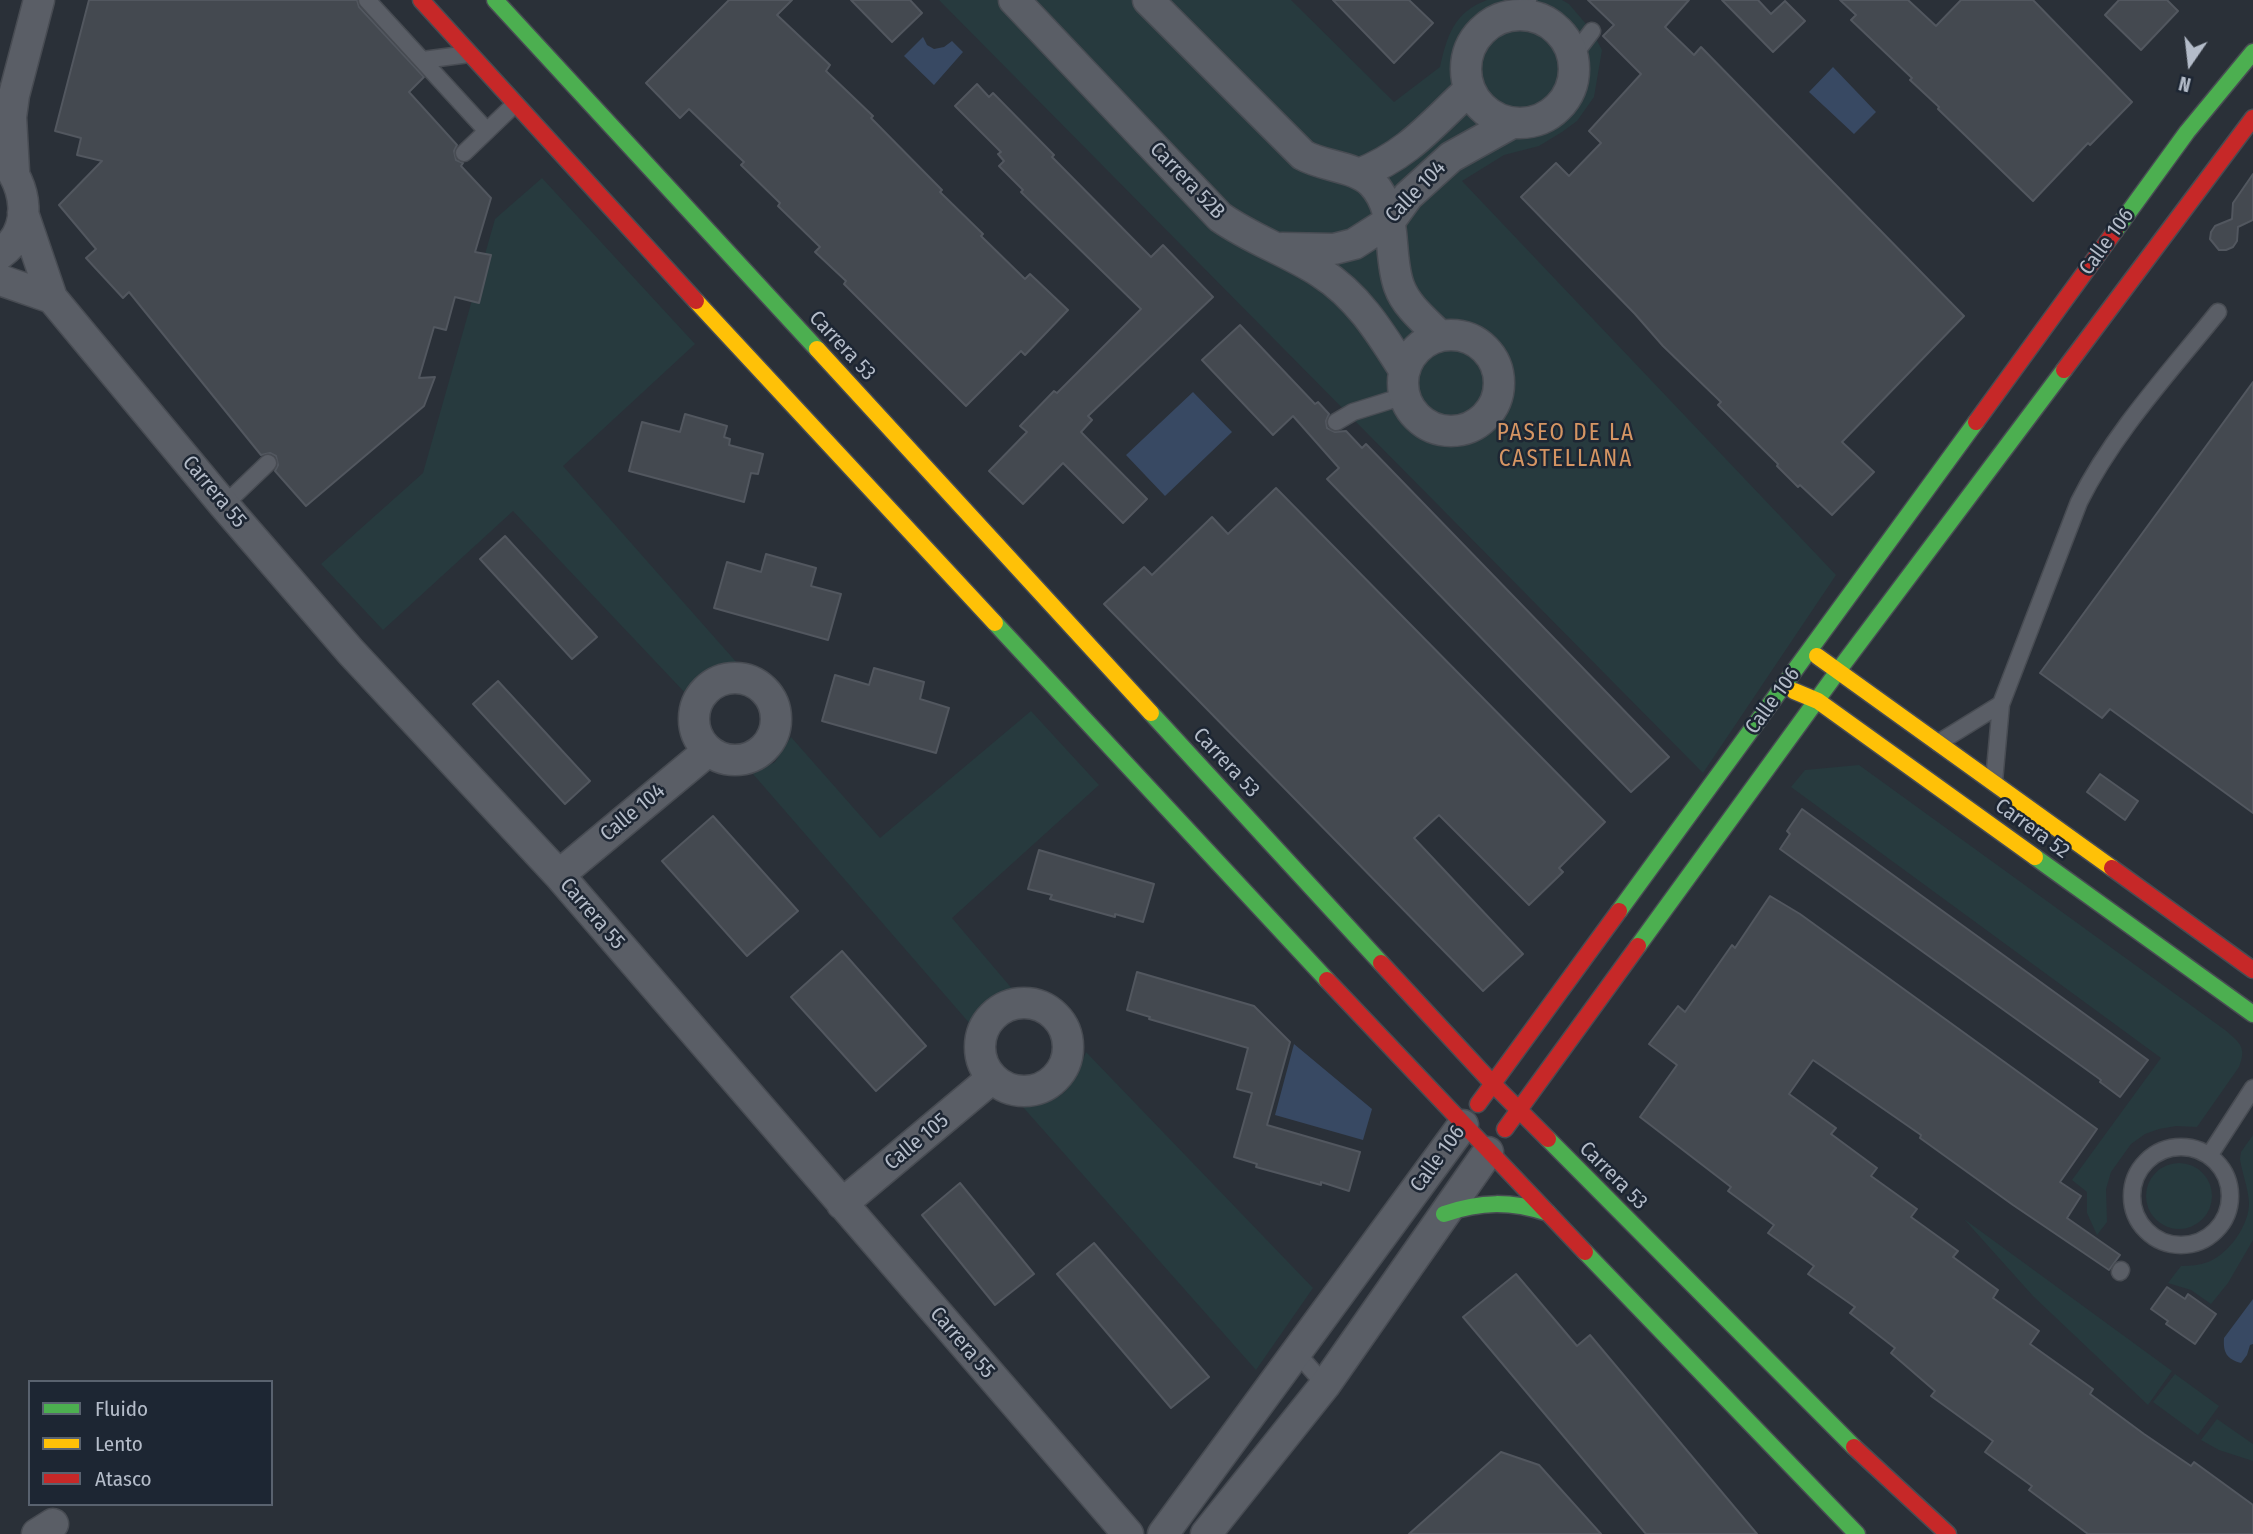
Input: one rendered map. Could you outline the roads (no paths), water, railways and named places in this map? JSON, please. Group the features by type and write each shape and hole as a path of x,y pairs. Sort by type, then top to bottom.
{"main road":[{"path":"421,0 718,325 1488,1152 1857,1534"},
{"name":"Carrera 53","path":"495,0 1493,1084 1884,1477 1948,1534"},
{"name":"Calle 106","path":"1463,1125 2187,132 2253,52"},
{"name":"Calle 106","path":"1488,1152 1838,671 2253,118"},
{"name":"Carrera 52","path":"1809,650 1838,671 1928,758 2251,1007"},
{"name":"Carrera 52","path":"1783,686 1818,701 1928,758 1994,783 2253,970"},
{"path":"1444,1214 1469,1205 1496,1201 1522,1204 1548,1213"}],"street":[{"name":"Carrera 55","path":"39,0 14,95 7,163 22,191 23,213 52,298 224,505 351,652 558,875 1119,1524"},
{"name":"Carrera 52B","path":"1014,0 1220,217 1244,234 1320,272 1343,288 1367,313 1404,383 1418,419 1441,431 1455,432 1479,422 1489,413 1496,401 1499,375 1494,362 1477,343 1453,335 1440,336"},
{"path":"1148,0 1303,155 1316,163 1359,174 1379,192 1391,221 1393,266 1400,289 1409,304 1440,336 1417,348 1404,383"},
{"path":"1512,123 1494,117 1479,106 1469,90 1465,74 1466,58 1477,36 1496,20 1527,8 1556,28 1573,56"},
{"name":"Calle 104","path":"1275,248 1334,249 1354,244 1391,221 1422,181 1451,157 1512,123 1547,117 1561,105 1570,90 1574,73 1573,56"},
{"name":"Calle 104","path":"1359,174 1383,165 1402,153 1469,90"},
{"path":"0,254 18,233 23,213"},
{"path":"0,280 52,298"},
{"name":"Calle 104","path":"558,875 708,751"},
{"name":"Calle 105","path":"842,1204 991,1079"},
{"name":"Calle 106","path":"1163,1534 1463,1125"},
{"name":"Calle 106","path":"1206,1534 1325,1385 1488,1152"},
{"name":"Calle 106","path":"1119,1524 1161,1515 1185,1502 1203,1482"}],"lane":[{"path":"367,0 486,131"},
{"path":"1573,56 1592,31"},
{"path":"422,60 471,54"},
{"path":"464,153 516,103"},
{"path":"1994,783 2001,704 2079,502 2093,473 2110,448 2218,312"},
{"path":"1336,422 1404,383"},
{"path":"224,505 268,463"},
{"path":"1928,758 2001,704"},
{"path":"2209,1156 2253,1088"},
{"path":"2177,1147 2194,1149 2209,1156 2221,1167 2229,1189 2228,1212 2221,1226 2202,1240 2179,1245 2164,1242 2150,1234 2139,1221 2133,1206 2132,1189 2137,1174 2147,1160 2161,1151 2177,1147"},
{"path":"1297,1353 1325,1385"}],"water":[{"path":"923,37 927,45 934,49 944,47 952,41 963,52 934,85 904,56"},
{"path":"1833,67 1876,112 1854,134 1809,92"},
{"path":"1193,392 1232,432 1165,496 1126,455"},
{"path":"1294,1044 1372,1109 1363,1140 1275,1115"},
{"path":"2253,1299 2253,1344 2241,1363 2227,1355 2224,1338"}],"district":[{"name":"PASEO DE LA CASTELLANA","path":"1566,447"}]}
